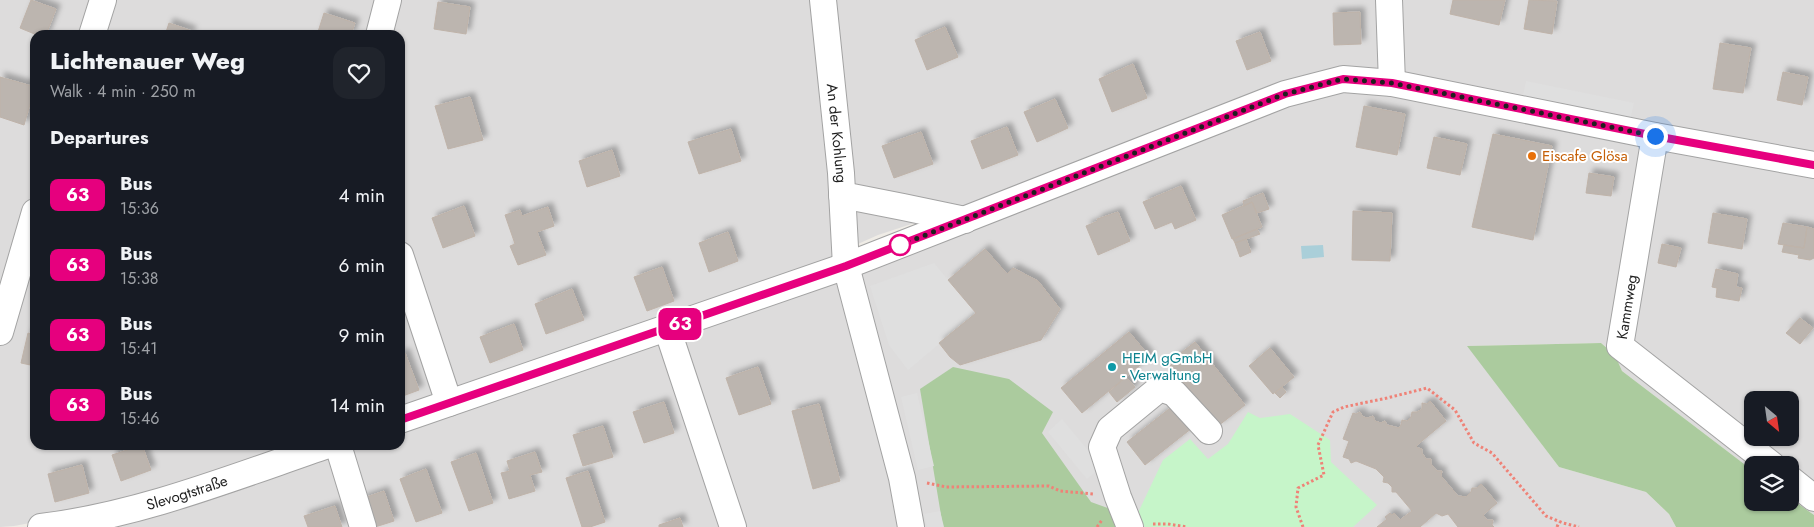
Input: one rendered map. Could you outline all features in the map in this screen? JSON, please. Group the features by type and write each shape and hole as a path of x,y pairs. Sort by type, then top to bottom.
{"street":[{"path":"94,30 103,0"},
{"path":"379,30 388,0"},
{"name":"An der Kohlung","path":"823,0 842,195 846,266 902,478 911,527"},
{"path":"1389,0 1392,83"},
{"path":"405,418 846,266 1285,94 1343,79 1392,83 1655,136 1814,165"},
{"name":"Kammweg","path":"1655,136 1620,346 1761,456"},
{"path":"842,195 965,220"},
{"path":"0,332 30,229"},
{"path":"405,270 449,403"},
{"path":"667,328 733,527"},
{"path":"1138,526 1118,497 1102,447 1110,429 1160,388 1174,393 1209,431"},
{"name":"Slevogtstraße","path":"45,527 115,514 313,450"},
{"path":"340,450 363,527"},
{"path":"1799,486 1814,498"}],"path":[{"path":"1303,527 1296,506 1298,488 1324,475 1318,445 1333,412 1344,407 1427,388 1455,410 1474,443 1492,454 1546,516 1580,527"},
{"path":"902,478 946,487 1049,486 1060,491 1118,497"},
{"path":"1557,527 1560,522"},
{"path":"1138,526 1168,524 1187,527"}],"shaded area":[{"path":"0,0 1814,0 1814,155 1346,75 1027,186 878,235 849,248 830,267 405,411 405,30 30,30 30,450 291,450 115,507 0,527"},
{"path":"1526,81 1634,103 1628,130 1520,108"},
{"path":"1355,86 1814,172 1814,515 1799,504 1799,456 1744,456 1744,464 1622,371 1615,355 1601,343 1468,346 1559,467 1646,492 1669,514 1676,527 78,527 325,450 405,450 405,422 1283,103"},
{"path":"934,263 976,313 908,370 889,345 870,286"},
{"path":"917,393 934,466 918,470 901,397"},
{"path":"1062,419 1102,467 1087,479 1048,432"},
{"path":"940,511 944,527 927,527 924,514"}],"green space":[{"path":"1601,343 1615,355 1622,371 1744,464 1744,511 1799,511 1799,504 1814,515 1814,527 1676,527 1669,514 1646,492 1559,467 1467,346"},
{"path":"953,367 1009,379 1053,412 1042,433 1091,502 1116,511 1120,527 943,527 920,389"},
{"path":"1248,412 1260,418 1290,414 1330,440 1331,462 1377,505 1353,527 1145,527 1136,517 1163,460 1190,439 1208,459 1228,444"}],"water":[{"path":"1323,245 1324,257 1302,259 1301,246"}],"building":[{"path":"31,0 56,9 48,30 30,30 30,32 20,28"},
{"path":"1453,0 1505,0 1499,25 1450,14"},
{"path":"1529,0 1557,1 1552,34 1524,29"},
{"path":"438,2 470,7 466,34 434,29"},
{"path":"1360,12 1361,44 1334,45 1333,13"},
{"path":"324,13 355,23 353,30 319,30"},
{"path":"169,23 189,30 167,30"},
{"path":"945,27 958,57 927,70 915,40"},
{"path":"1260,32 1271,61 1247,70 1236,41"},
{"path":"1720,43 1751,48 1743,93 1713,89"},
{"path":"1133,64 1147,98 1112,112 1099,79"},
{"path":"1783,72 1808,77 1802,105 1777,100"},
{"path":"0,77 30,86 30,104 24,125 0,117"},
{"path":"470,97 483,140 448,149 435,106"},
{"path":"1055,99 1068,128 1037,142 1024,112"},
{"path":"1364,106 1405,114 1397,155 1356,147"},
{"path":"1007,127 1018,155 982,169 971,141"},
{"path":"731,129 741,161 699,174 688,142"},
{"path":"921,132 933,164 894,178 882,146"},
{"path":"1493,134 1552,146 1533,240 1472,227"},
{"path":"1434,137 1467,144 1460,175 1427,168"},
{"path":"612,150 620,176 587,187 579,161"},
{"path":"1589,173 1614,177 1611,196 1586,193"},
{"path":"1181,186 1196,220 1175,229 1172,222 1155,229 1143,202"},
{"path":"1263,193 1269,209 1257,213 1252,202 1244,206 1243,201"},
{"path":"1252,202 1262,227 1232,239 1222,215"},
{"path":"464,206 475,236 443,248 432,218"},
{"path":"548,207 554,226 537,232 546,255 518,265 510,246 515,244 505,215 520,210 522,216"},
{"path":"1353,211 1392,213 1390,261 1352,260"},
{"path":"1118,212 1130,241 1098,255 1086,226 1098,221 1097,219"},
{"path":"1713,213 1747,219 1742,249 1708,243"},
{"path":"1783,223 1807,227 1804,248 1778,244"},
{"path":"1807,227 1814,229 1814,258 1810,260 1798,258 1799,255 1782,252 1784,245 1804,248"},
{"path":"1257,229 1260,234 1235,243 1233,239"},
{"path":"728,232 738,261 709,272 699,243"},
{"path":"1246,239 1251,252 1240,257 1235,243"},
{"path":"1662,244 1681,248 1676,267 1658,263"},
{"path":"985,249 1007,274 1013,268 1038,281 1060,309 1041,340 960,365 950,357 939,343 976,313 948,280"},
{"path":"662,267 674,301 647,311 634,277"},
{"path":"1716,269 1738,274 1736,287 1742,288 1739,301 1716,297 1717,288 1712,287"},
{"path":"572,289 584,320 546,334 535,304"},
{"path":"1800,318 1813,328 1800,344 1786,333"},
{"path":"514,324 523,350 490,363 480,337"},
{"name":"HEIM gGmbH - Verwaltung","path":"1129,332 1150,357 1082,413 1061,388"},
{"path":"28,333 30,334 30,365 21,363"},
{"path":"1195,342 1245,405 1218,426 1168,363"},
{"path":"1270,348 1294,377 1273,394 1249,366"},
{"path":"405,353 419,390 405,395"},
{"path":"758,367 771,404 739,415 726,378"},
{"path":"1126,377 1135,387 1117,402 1109,392"},
{"path":"1282,387 1286,392 1280,398 1275,393"},
{"path":"1430,401 1446,421 1416,446 1422,449 1426,459 1431,459 1431,464 1437,471 1442,471 1441,476 1458,496 1466,497 1472,488 1477,488 1481,484 1497,503 1483,515 1487,520 1493,520 1492,525 1494,527 1458,527 1448,514 1442,516 1436,513 1420,527 1377,527 1387,519 1385,517 1390,513 1392,515 1394,513 1400,520 1412,511 1396,492 1392,492 1392,487 1388,483 1383,482 1384,477 1376,469 1356,461 1351,463 1349,459 1343,457 1349,441 1343,439 1353,413 1360,412 1363,417 1368,418 1373,416 1375,421 1381,423 1385,421 1387,425 1399,428 1402,420 1407,421 1411,417 1412,412 1422,409 1422,403 1427,404"},
{"path":"664,402 674,433 644,443 633,412"},
{"path":"819,404 840,481 813,489 792,411"},
{"path":"1174,405 1192,428 1145,465 1127,442"},
{"path":"603,426 613,457 583,466 573,435"},
{"path":"127,450 144,450 151,470 121,481 112,455"},
{"path":"535,452 542,472 530,475 535,491 509,499 501,473 510,471 507,461"},
{"path":"476,453 493,503 469,511 451,462"},
{"path":"82,465 89,493 55,502 48,474"},
{"path":"426,469 442,513 416,522 400,479"},
{"path":"588,471 605,522 590,527 582,527 566,478"},
{"path":"384,491 394,521 375,527 361,499"},
{"path":"335,506 342,527 308,527 304,516"},
{"path":"680,518 683,527 659,527 659,525"}],"bus line":[{"name":"63","path":"405,418 846,266 1285,94 1343,79 1392,83 1655,136 1814,165"}],"place":[{"name":"Eiscafe Glösa","path":"1532,156"},
{"name":"HEIM gGmbH - Verwaltung","path":"1112,367"}],"route":[{"path":"900,245 1285,94 1343,79 1392,83 1655,136"}]}
